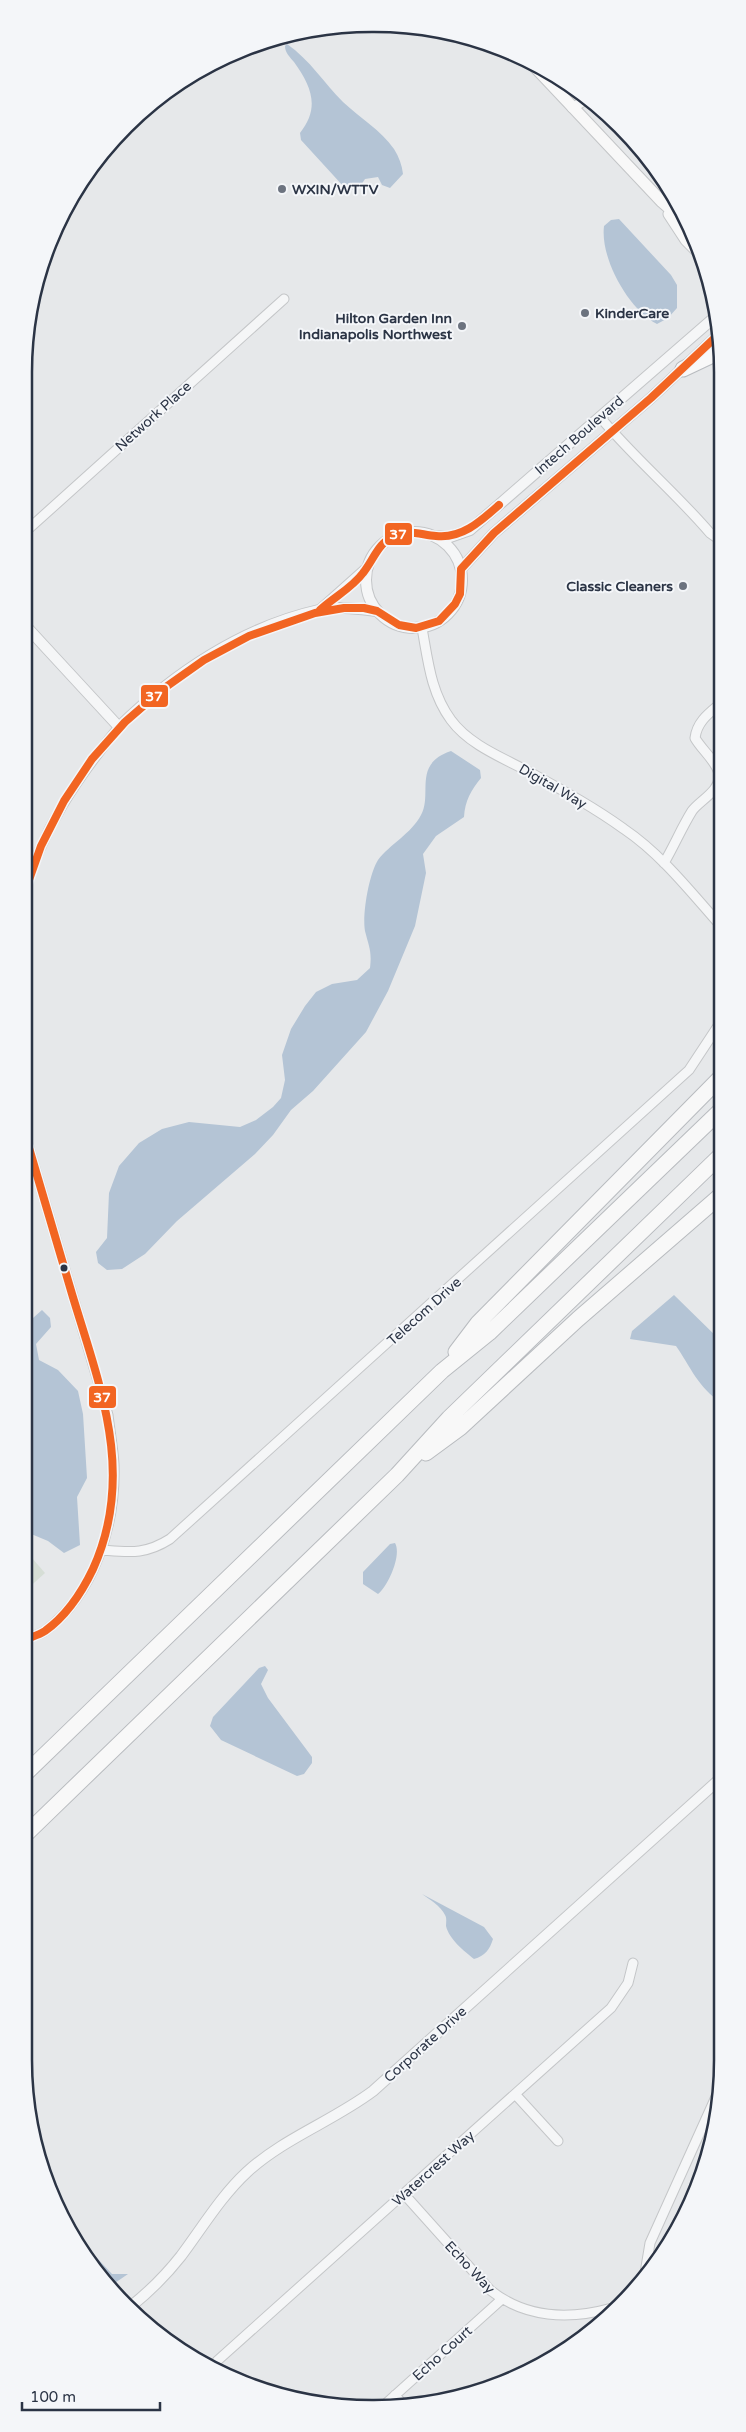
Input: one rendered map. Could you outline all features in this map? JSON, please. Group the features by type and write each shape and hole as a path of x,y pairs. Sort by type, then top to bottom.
{"highway":[{"path":"683,369 713,355"},
{"path":"442,1371 478,1322 714,1084"},
{"path":"32,1767 442,1371 489,1333 714,1117"},
{"path":"32,1828 397,1475 449,1418 714,1162"},
{"path":"397,1475 460,1428 578,1318 714,1201"}],"main road":[{"path":"547,81 672,211"},
{"path":"662,202 687,241"}],"street":[{"path":"572,108 576,100"},
{"path":"572,108 580,103"},
{"name":"Network Place","path":"32,526 284,299"},
{"name":"Intech Boulevard","path":"434,536 450,536 470,530 710,322"},
{"name":"Intech Boulevard","path":"461,569 494,533 683,369 712,341"},
{"path":"600,417 634,457 649,467 714,536"},
{"path":"413,532 434,536 450,548 461,569 462,584 455,606 439,621 422,628 398,626 386,620 377,611 367,592 367,569 376,549 391,537 413,532"},
{"path":"320,610 367,569"},
{"path":"32,869 39,848 62,803 86,768 119,727 169,683 216,652 264,629 320,610 348,608 377,611"},
{"name":"Digital Way","path":"422,628 437,696 458,727 480,746 558,788 612,821 664,863 714,918"},
{"path":"32,633 119,727"},
{"path":"714,709 701,721 696,729 695,738 714,766"},
{"path":"664,863 693,810 714,789"},
{"name":"Telecom Drive","path":"100,1550 137,1552 154,1549 170,1540 689,1070 714,1032"},
{"path":"32,1158 111,1429 114,1463 108,1525 100,1550 83,1588 68,1610 44,1632 32,1637"},
{"name":"Corporate Drive","path":"135,2303 169,2270 227,2193 248,2171 268,2155 342,2112 373,2091 714,1784"},
{"name":"Watercrest Way","path":"217,2362 617,2002 628,1983 633,1963"},
{"path":"515,2094 558,2140"},
{"path":"647,2260 650,2243 710,2111"},
{"name":"Echo Way","path":"404,2194 490,2290 502,2300 521,2308 551,2315 582,2314 604,2310"},
{"name":"Echo Court","path":"391,2399 502,2300"}],"shaded area":[{"path":"32,1558 45,1573 32,1585"}],"water":[{"path":"287,44 310,64 343,102 389,142 400,161 403,174 390,188 382,185 378,177 365,179 361,185 353,190 344,187 301,140 300,133 310,115 311,98 305,80 286,51 285,46"},
{"path":"619,219 671,275 677,285 677,308 668,318 657,324 646,317 626,295 611,267 604,239 604,226 611,220"},
{"path":"451,751 480,770 481,778 469,796 464,817 436,836 423,854 426,873 415,926 388,991 366,1032 313,1091 291,1110 273,1135 255,1154 177,1221 145,1254 122,1269 107,1270 98,1263 96,1252 107,1238 109,1193 119,1166 139,1143 162,1129 189,1122 240,1127 256,1120 281,1098 285,1080 282,1055 291,1029 305,1006 316,992 332,984 357,980 370,968 370,953 365,931 364,915 369,884 375,866 383,854 417,822 424,807 428,771 439,757"},
{"path":"674,1295 714,1334 714,1398 701,1384 676,1346 630,1339 632,1331"},
{"path":"42,1310 50,1318 51,1327 36,1344 39,1360 58,1370 78,1391 83,1414 87,1478 77,1497 80,1545 64,1553 48,1541 32,1534 32,1319"},
{"path":"395,1543 397,1555 393,1570 390,1578 378,1594 363,1584 363,1572 390,1544"},
{"path":"265,1666 268,1670 261,1684 268,1698 312,1757 312,1763 304,1774 297,1776 221,1740 210,1726 213,1717 259,1668"},
{"path":"422,1894 484,1927 493,1939 486,1952 474,1959 454,1940 448,1931 446,1918 441,1909"},
{"path":"98,2259 112,2274 128,2274 116,2282"}],"transit line":[{"name":"37","path":"32,871 41,846 64,801 92,759 125,722 163,689 204,660 249,636 315,613 344,608 364,608 377,611 399,625 416,628 439,621 455,604 460,594 461,569 494,533 651,398 712,341"},
{"name":"37","path":"320,610 359,578 380,547 389,538 405,532 436,536 454,535 470,528 499,505"},
{"name":"37","path":"32,1158 102,1397 113,1465 112,1499 106,1534 89,1578 79,1595 60,1618 45,1631 32,1637"}],"place":[{"name":"WXIN/WTTV","path":"282,189"},
{"name":"KinderCare","path":"585,313"},
{"name":"Hilton Garden Inn Indianapolis Northwest","path":"462,326"},
{"name":"Classic Cleaners","path":"683,586"}]}
